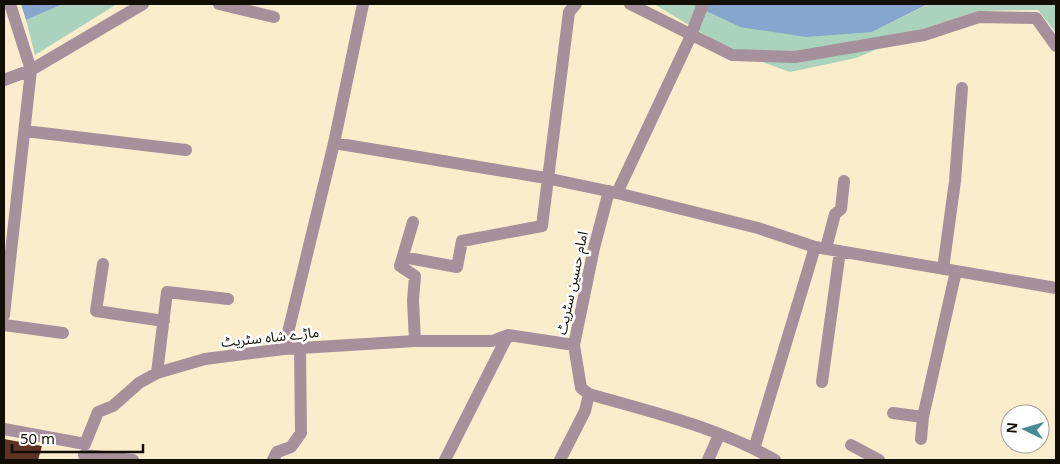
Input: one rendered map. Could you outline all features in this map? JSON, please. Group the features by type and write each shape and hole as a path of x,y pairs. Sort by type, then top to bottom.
{"street":[{"path":"4,315 31,70 10,4"},
{"path":"4,80 31,70 143,4"},
{"path":"219,4 274,17"},
{"path":"284,349 334,143 363,4"},
{"path":"403,257 457,267 462,241 542,226 546,178 569,12 576,4"},
{"path":"630,4 732,55 795,57 924,35 979,17 1036,18 1056,46"},
{"name":"امام حسین سٹریٹ","path":"589,394 581,388 574,345 613,192 689,40 703,4"},
{"path":"921,439 923,417 950,270 962,88"},
{"path":"25,131 186,150"},
{"path":"334,143 546,178 613,192 758,228 820,248 1056,288"},
{"path":"754,448 820,248 835,214 841,209 844,181"},
{"path":"414,222 400,266 415,276 413,300 415,341"},
{"path":"822,382 840,251"},
{"path":"103,264 96,311 164,321"},
{"path":"157,373 168,292 228,299"},
{"path":"4,325 63,333"},
{"path":"444,460 508,336"},
{"name":"ماڑے شاہ سٹریٹ","path":"84,453 98,412 113,406 139,383 157,373 205,359 284,349 415,341 492,341 508,336 574,345"},
{"path":"274,460 277,452 291,447 301,433 300,348"},
{"path":"560,460 585,411 589,394 682,421 754,448 775,460"},
{"path":"893,413 923,417"},
{"path":"4,429 84,453 133,460"},
{"path":"708,460 719,435"},
{"path":"851,445 879,460"}],"green space":[{"path":"63,4 117,4 35,55 26,20"},
{"path":"654,4 691,4 740,27 872,32 929,4 1056,4 1056,33 1038,10 978,11 924,29 856,58 790,72 732,51"}],"water":[{"path":"21,4 63,4 26,20"},
{"path":"691,4 928,4 872,32 806,37 740,27"}],"building":[{"path":"4,439 42,446 38,460 4,460"}]}
